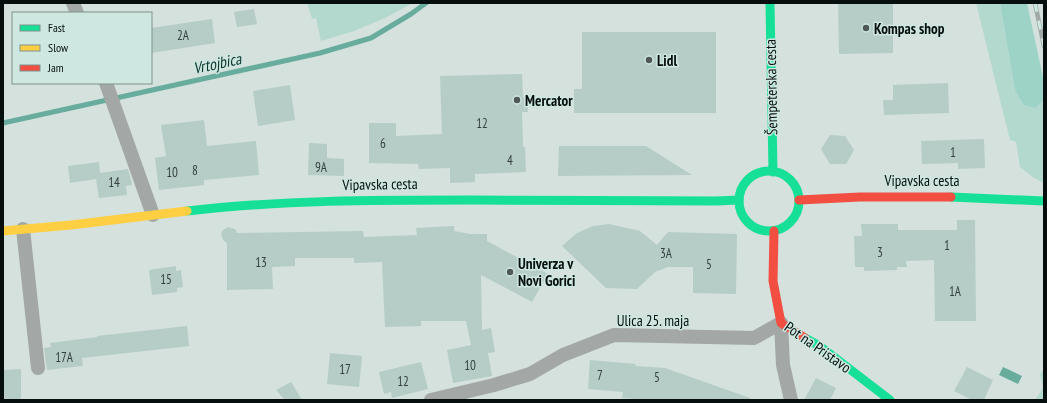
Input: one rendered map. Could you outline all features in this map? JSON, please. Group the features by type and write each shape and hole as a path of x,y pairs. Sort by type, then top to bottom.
{"main road":[{"name":"Šempeterska cesta","path":"770,3 773,172"},
{"path":"763,172 773,172 788,178 794,184 798,192 799,200 798,209 790,223 774,231 766,231 750,224 740,209 742,191 746,182 763,172"},
{"name":"Vipavska cesta","path":"799,200 908,196 1044,200"},
{"name":"Vipavska cesta","path":"3,231 71,225 214,208 309,202 410,200 740,200"},
{"name":"Pot na Pristavo","path":"774,231 773,281 781,323 821,347 890,400"}],"street":[{"path":"108,89 154,215"},
{"path":"23,229 38,368"},
{"path":"781,323 783,365 791,400"},
{"name":"Ulica 25. maja","path":"431,400 494,386 530,374 563,355 614,335 754,338 781,323"}],"shaded area":[{"path":"307,3 413,3 385,18 354,31 321,41 316,18 312,19"},
{"path":"976,3 1000,3 1015,90 1036,108 1044,100 1044,183 1034,178 1020,167 1016,142 1010,140"},
{"path":"1000,3 1027,3 1044,82 1044,100 1036,108 1024,105 1015,90"},
{"path":"1003,367 1022,376 1018,384 999,375"},
{"path":"1044,369 1044,400 1035,400 1043,388 1040,374"}],"building":[{"name":"Kompas shop","path":"838,3 893,3 893,53 839,54"},
{"path":"254,9 257,24 237,27 234,12"},
{"path":"212,19 215,43 152,53 152,28"},
{"name":"Lidl","path":"582,32 716,32 716,113 574,113 574,89 582,89"},
{"path":"522,74 523,98 528,97 528,112 522,112 523,147 525,147 526,172 475,174 475,182 450,183 450,168 419,169 418,164 369,163 369,123 396,123 396,136 442,134 440,76"},
{"path":"948,83 949,113 884,115 883,100 893,100 893,85"},
{"path":"290,85 295,120 258,126 253,91"},
{"path":"204,120 207,146 256,141 259,175 204,180 204,185 159,190 155,158 166,156 161,125"},
{"path":"830,135 845,136 854,150 846,164 830,164 821,149"},
{"path":"984,139 985,168 958,169 958,163 922,164 921,141"},
{"path":"309,143 327,144 327,158 344,159 344,176 308,175"},
{"path":"559,146 646,146 692,175 558,176"},
{"path":"99,162 100,173 128,169 132,185 126,186 127,195 99,198 96,179 70,183 68,166"},
{"path":"957,220 975,220 976,321 935,321 934,260 906,261 907,267 897,267 897,270 864,271 864,267 855,267 854,236 862,236 861,224 898,224 898,230 957,230"},
{"path":"609,224 640,231 657,245 668,232 737,234 736,294 693,293 693,267 668,267 655,272 637,289 606,288 562,246 577,233 593,226"},
{"path":"454,226 454,231 470,234 487,234 487,241 548,274 532,302 481,275 482,330 491,328 495,352 488,353 492,376 453,383 447,350 471,345 466,321 421,321 421,326 385,327 382,262 354,263 354,258 295,258 295,266 272,267 273,289 227,290 227,243 223,240 221,234 223,230 228,227 235,229 237,233 363,231 364,237 417,235 416,228"},
{"path":"176,266 176,271 181,270 183,287 177,288 177,292 152,295 149,270"},
{"path":"187,326 189,346 82,358 83,366 47,370 44,348 51,347 50,343"},
{"path":"330,353 362,356 359,387 327,384"},
{"path":"590,360 665,368 750,398 750,400 647,400 622,398 623,392 588,389"},
{"path":"421,362 428,389 392,398 391,392 384,394 379,372"},
{"path":"967,367 993,380 984,400 972,400 954,391"},
{"path":"21,369 21,399 3,399 3,370"},
{"path":"816,378 836,388 830,400 804,400"},
{"path":"291,382 302,400 285,400 276,390"}],"waterway":[{"name":"Vrtojbica","path":"3,123 320,53 371,38 411,14 426,3"}],"railway":[{"path":"1035,3 1044,46"}],"traffic: fast":[{"path":"770,3 773,172"},
{"path":"769,171 785,176 790,180 794,185 799,201 794,217 790,222 785,226 769,231 753,226 748,222 744,217 739,201 744,185 748,180 753,176 769,171"},
{"path":"951,197 1044,201"},
{"path":"187,211 222,207 364,201 739,200"},
{"path":"805,338 821,347 890,400"}],"traffic: slow":[{"path":"3,231 71,225 187,211"}],"traffic: jam":[{"path":"799,200 860,197 951,197"},
{"path":"774,231 773,281 781,323 805,338"}],"place":[{"name":"Kompas shop","path":"866,28"},
{"name":"Lidl","path":"649,60"},
{"name":"Mercator","path":"517,100"},
{"name":"Univerza v Novi Gorici","path":"510,272"}]}
